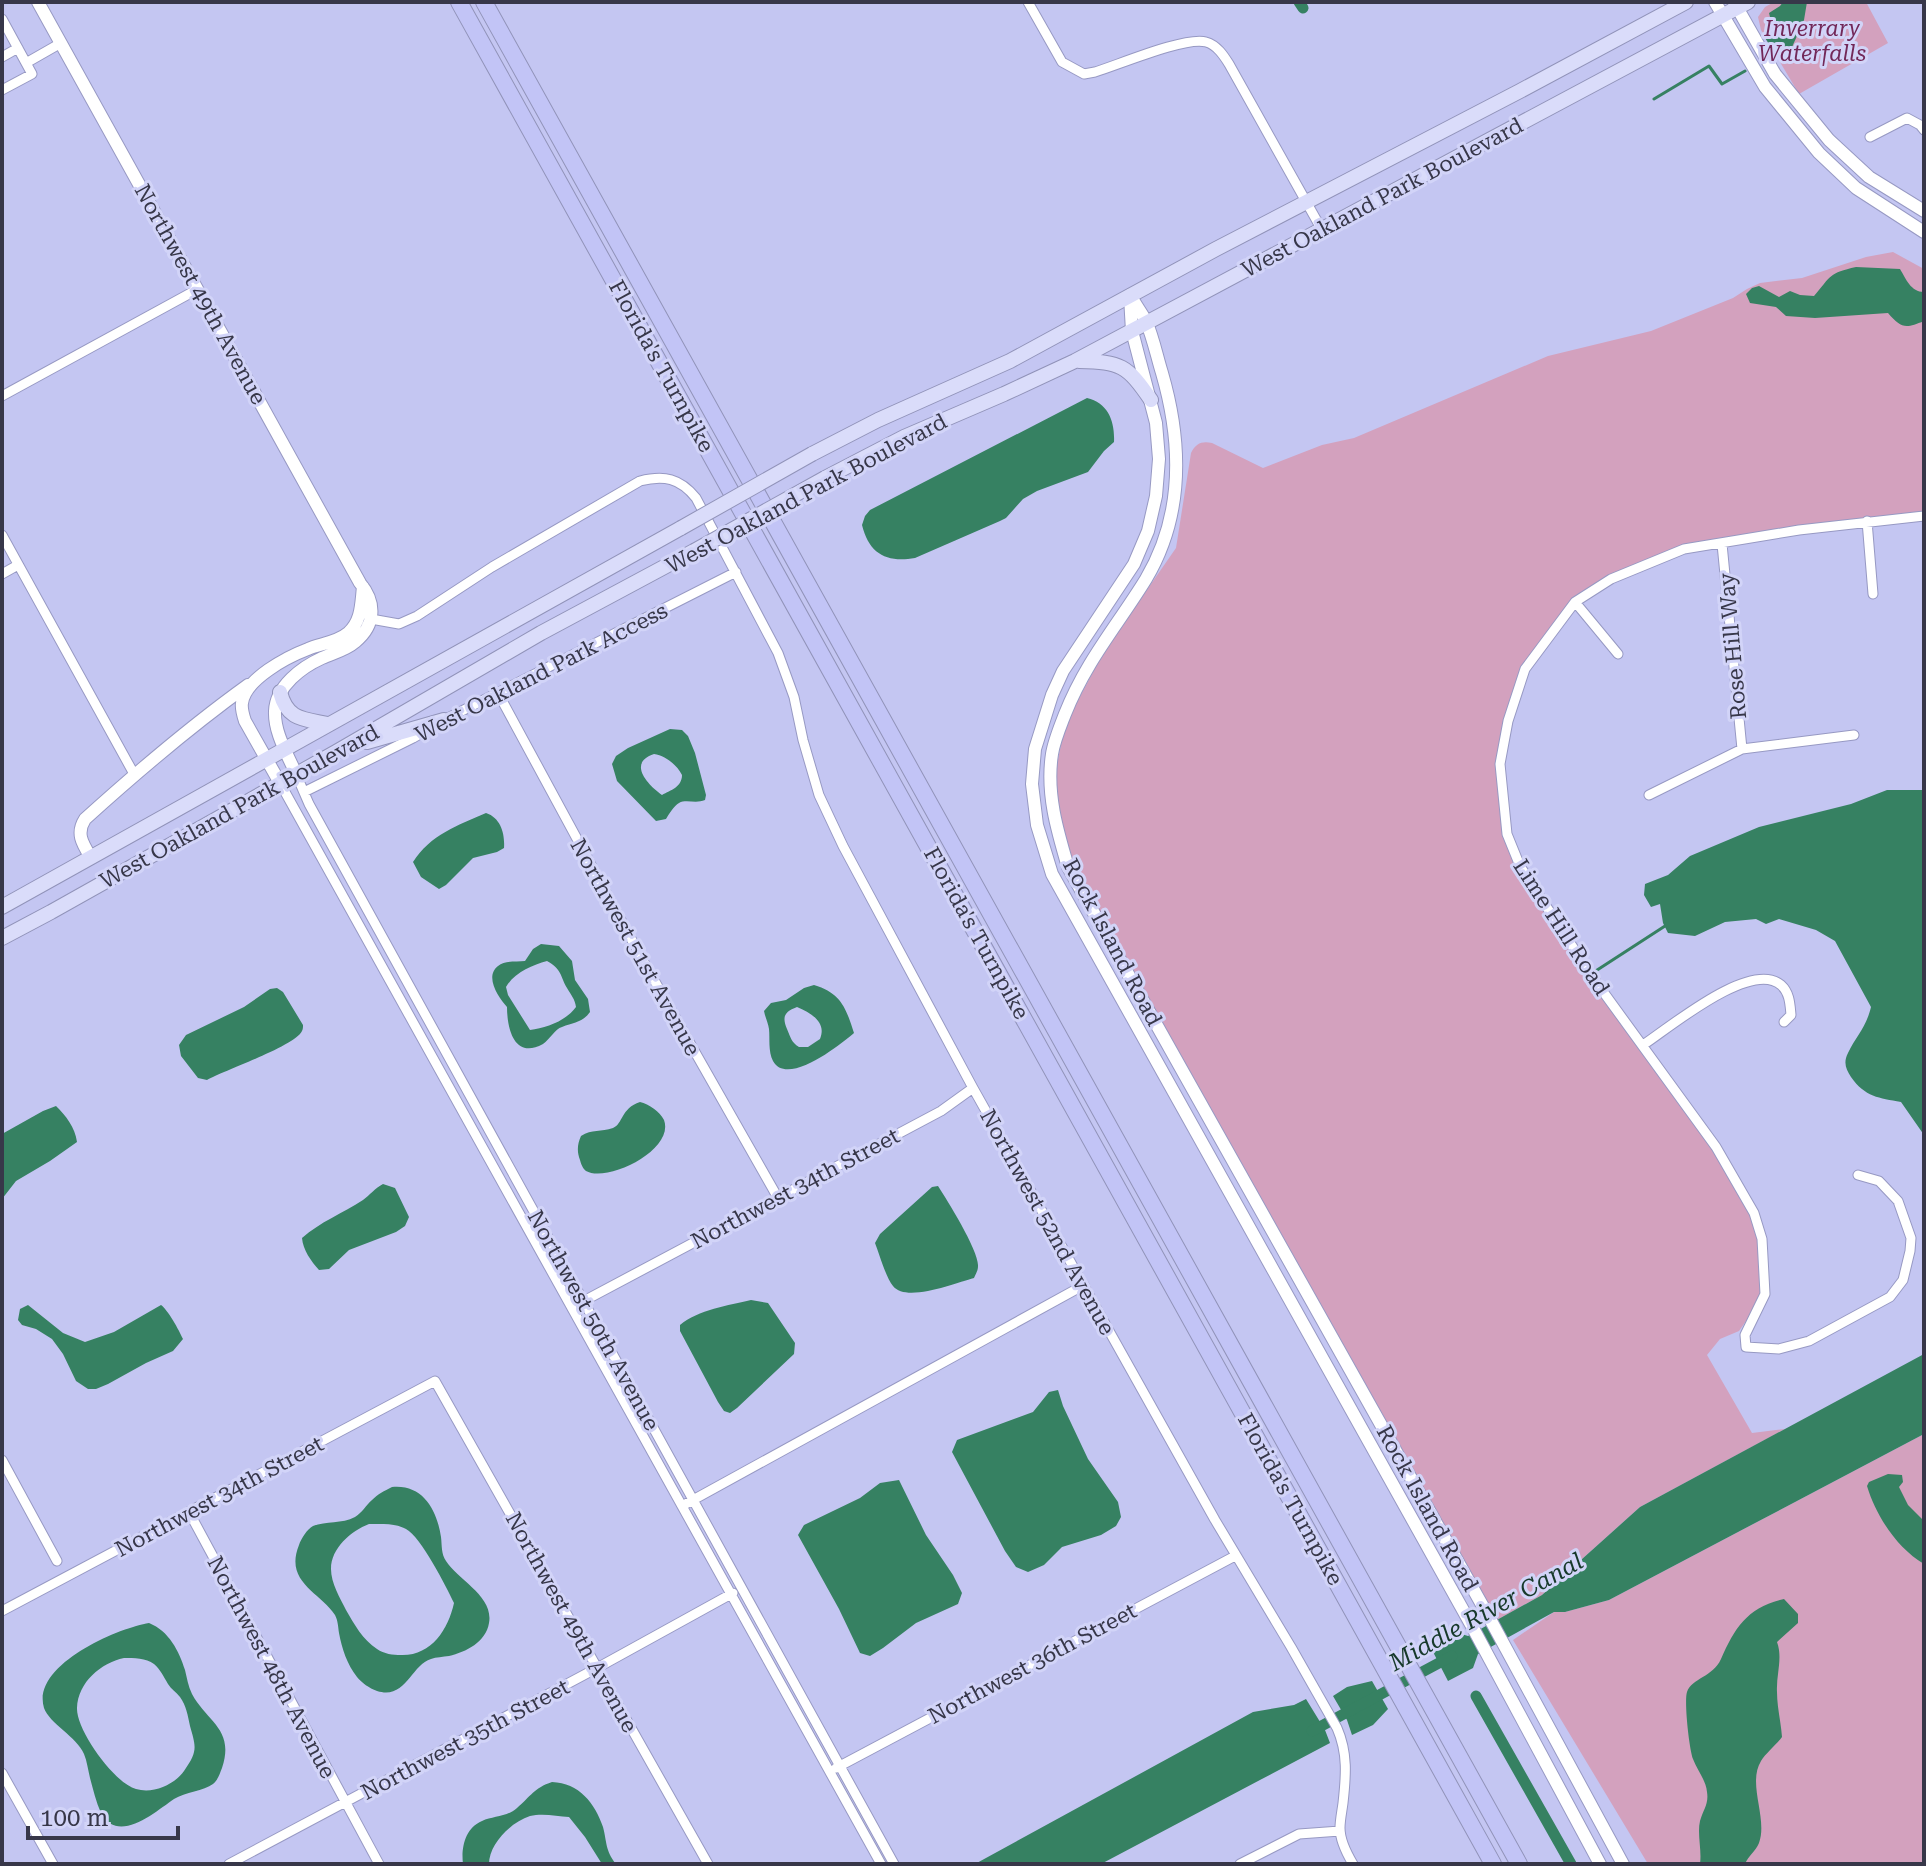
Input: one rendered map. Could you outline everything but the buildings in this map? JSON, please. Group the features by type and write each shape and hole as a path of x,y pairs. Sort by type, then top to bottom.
{"highway":[{"name":"Florida's Turnpike","path":"459,2 1493,1864"},
{"name":"Florida's Turnpike","path":"484,2 1519,1864"}],"main road":[{"name":"Northwest 49th Avenue","path":"38,2 369,594 371,619"},
{"name":"West Oakland Park Boulevard","path":"2,907 812,454 889,415 1010,361 1686,2"},
{"name":"West Oakland Park Boulevard","path":"2,938 336,752 541,633 825,478 904,437 1075,361 1322,230 1719,8 1740,4"},
{"path":"1740,4 1775,74 1829,140 1869,177"},
{"path":"1719,8 1765,87 1819,153 1856,188 1924,232"},
{"path":"1841,172 1849,169 1869,177 1924,211"},
{"name":"Rock Island Road","path":"1130,295 1147,323 1168,393 1177,463 1173,500 1165,536 1151,569 1090,661 1074,693 1052,752 1050,784 1055,821 1068,867 1490,1619 1623,1864"},
{"name":"Rock Island Road","path":"1130,295 1132,331 1156,423 1159,459 1156,496 1148,531 1134,564 1063,671 1052,695 1035,749 1032,784 1037,825 1052,874 1473,1628 1600,1864"},
{"path":"1075,361 1112,362 1124,367 1151,400"},
{"path":"90,856 81,841 80,828 85,819 134,774 258,678 305,650 347,634 358,620 363,587"},
{"path":"296,774 277,730 275,710 280,692 306,667 355,642 371,619"},
{"path":"258,678 246,692 243,713 280,783"},
{"path":"280,692 285,706 295,716 328,724"},
{"path":"336,752 444,720"}],"street":[{"path":"1028,2 1062,62 1084,74 1184,43 1206,42 1217,48 1322,230"},
{"path":"2,19 32,74 2,90"},
{"path":"26,63 61,43"},
{"path":"2,57 18,48"},
{"path":"1870,137 1907,118 1924,130"},
{"path":"2,396 198,289"},
{"name":"Northwest 52nd Avenue","path":"371,619 399,624 417,616 492,567 640,481 657,477 671,479 689,489 778,653 794,697 819,795 843,846 973,1088 1235,1556 1342,1740 1346,1776 1340,1831 1353,1864"},
{"name":"Lime Hill Road","path":"1858,1175 1879,1181 1898,1201 1911,1238 1903,1280 1890,1297 1809,1341 1779,1349 1746,1347 1745,1335 1765,1294 1762,1239 1754,1213 1716,1147 1591,975 1520,866 1507,834 1500,764 1508,721 1525,669 1575,602 1611,579 1684,549 1799,530 1924,516"},
{"path":"1867,521 1873,594"},
{"path":"2,535 134,774"},
{"name":"Rose Hill Way","path":"1722,544 1742,749"},
{"path":"2,574 18,565"},
{"name":"West Oakland Park Access","path":"304,792 736,572"},
{"path":"1575,602 1618,654"},
{"name":"Northwest 51st Avenue","path":"498,693 641,957 778,1198"},
{"path":"1649,795 1742,749 1854,735"},
{"name":"Northwest 50th Avenue","path":"296,774 401,971 894,1864"},
{"name":"Northwest 50th Avenue","path":"280,783 881,1864"},
{"path":"388,978 401,971"},
{"path":"1643,1045 1701,1003 1742,983 1766,979 1781,985 1789,998 1791,1015 1784,1022"},
{"path":"431,1056 444,1049"},
{"name":"Northwest 34th Street","path":"572,1307 941,1111 973,1088"},
{"path":"475,1135 488,1128"},
{"path":"523,1220 535,1213"},
{"path":"682,1506 1084,1285"},
{"name":"Northwest 34th Street","path":"2,1611 435,1381"},
{"name":"Northwest 49th Avenue","path":"435,1381 708,1864"},
{"path":"2,1460 57,1561"},
{"name":"Northwest 48th Avenue","path":"189,1512 379,1864"},
{"name":"Northwest 36th Street","path":"829,1771 1235,1556"},
{"name":"Northwest 35th Street","path":"229,1864 743,1588"},
{"path":"2,1773 53,1864"},
{"path":"1240,1864 1299,1834 1340,1831"}],"green space":[{"name":"Inverrary Waterfalls","path":"1774,2 1866,2 1888,43 1799,94 1761,30 1758,17 1765,7"},
{"path":"1893,252 1924,269 1924,516 1684,549 1643,565 1575,603 1525,669 1500,764 1507,834 1520,865 1716,1147 1762,1239 1765,1294 1739,1331 1720,1339 1707,1355 1752,1433 1785,1429 1640,1507 1542,1595 1495,1621 1074,867 1052,789 1065,725 1103,653 1176,548 1191,453 1200,444 1212,443 1263,468 1322,445 1354,438 1548,356 1651,331 1733,298 1760,283 1802,278 1866,257"},
{"path":"1924,1434 1924,1864 1648,1864 1513,1640 1554,1612 1609,1600"}],"shaded area":[{"path":"1783,2 1807,2 1804,20 1789,54 1781,49 1773,50 1765,38 1773,29 1769,13"},
{"path":"1856,267 1900,269 1912,287 1924,292 1924,321 1904,326 1888,313 1815,318 1786,316 1776,307 1750,303 1746,294 1759,286 1779,297 1790,291 1814,296 1831,276"},
{"path":"1087,398 1100,404 1109,414 1114,434 1114,442 1088,472 1037,491 1023,499 1006,518 915,558 888,557 874,550 869,543 862,525 870,510"},
{"path":"670,729 682,730 695,753 705,800 679,803 666,819 656,821 617,781 612,764 616,756","holes":["658,755 671,762 682,775 678,785 662,795 646,780 641,768 646,758"]},
{"path":"1887,790 1924,790 1924,1135 1901,1102 1867,1093 1856,1084 1848,1071 1846,1057 1871,1007 1835,941 1816,930 1779,919 1766,924 1756,919 1725,922 1695,936 1668,933 1660,904 1651,907 1644,895 1645,884 1668,875 1690,856 1759,827 1851,804"},
{"path":"486,813 501,827 504,848 473,858 439,889 421,877 413,862 428,845 445,832"},
{"path":"541,944 559,946 572,961 575,980 588,999 590,1012 581,1020 559,1028 543,1044 525,1048 514,1039 507,1007 494,987 492,976 501,964 525,961","holes":["547,961 560,973 576,1007 555,1023 530,1030 506,987 530,967"]},
{"path":"814,985 831,992 845,1009 854,1033 814,1061 801,1067 780,1068 771,1057 764,1011 771,1003 786,1000","holes":["797,1007 812,1015 821,1028 820,1039 808,1047 799,1047 794,1043 785,1021 785,1015"]},
{"path":"277,988 283,992 303,1025 297,1037 207,1080 198,1078 181,1056 179,1045 186,1035"},
{"path":"640,1102 654,1109 664,1120 665,1131 659,1142 650,1152 623,1168 609,1172 586,1171 578,1154 581,1136 613,1128 629,1108"},
{"path":"56,1106 70,1122 77,1142 16,1181 2,1199 2,1134"},
{"path":"383,1184 395,1188 409,1217 405,1226 349,1250 329,1269 319,1270 308,1255 302,1238"},
{"path":"938,1186 973,1249 977,1271 974,1278 943,1287 908,1293 899,1291 888,1277 875,1243 880,1234 932,1187"},
{"path":"751,1300 768,1303 795,1343 794,1354 730,1413 724,1411 718,1402 680,1331 680,1325 705,1312"},
{"path":"28,1305 63,1333 85,1342 114,1332 161,1305 183,1339 173,1351 108,1384 88,1389 76,1381 52,1339 22,1325 18,1320 20,1309"},
{"path":"1924,1354 1924,1434 1609,1600 1554,1612 1478,1654 1473,1668 1448,1681 1431,1648 1458,1633 1468,1636 1542,1595 1640,1507"},
{"path":"1058,1390 1088,1459 1118,1502 1121,1517 1116,1526 1101,1535 1062,1547 1044,1565 1028,1572 1016,1567 1005,1551 952,1452 957,1440 1033,1412 1049,1392"},
{"path":"1888,1474 1902,1475 1903,1482 1899,1487 1908,1505 1924,1521 1924,1564 1896,1540 1871,1497 1867,1486 1869,1482"},
{"path":"899,1480 926,1535 962,1593 958,1604 916,1623 870,1656 860,1653 798,1535 804,1525 860,1498 880,1483"},
{"path":"392,1487 412,1490 427,1501 439,1527 444,1558 481,1597 489,1613 489,1623 484,1636 474,1645 455,1654 424,1662 402,1686 387,1692 368,1687 353,1672 343,1651 335,1615 300,1577 296,1558 301,1540 311,1527 355,1517 374,1498","holes":["369,1524 397,1526 412,1534 433,1563 454,1603 443,1632 421,1651 392,1654 372,1645 352,1621 334,1585 331,1569 338,1547 355,1531"]},
{"path":"1784,1599 1798,1614 1798,1623 1777,1642 1777,1698 1782,1737 1763,1758 1757,1770 1761,1823 1759,1843 1745,1864 1700,1864 1699,1826 1707,1796 1705,1783 1691,1753 1687,1692 1693,1683 1717,1665 1744,1620 1761,1607"},
{"path":"149,1623 172,1642 183,1663 192,1694 222,1735 225,1755 220,1774 213,1784 178,1797 137,1823 117,1826 108,1822 101,1813 84,1754 47,1714 44,1692 51,1677 80,1651 135,1626","holes":["124,1658 147,1661 158,1668 184,1704 194,1739 194,1754 184,1771 175,1780 156,1789 136,1789 117,1777 89,1742 78,1718 78,1699 86,1682 99,1669"]},
{"path":"1372,1681 1388,1709 1373,1725 1352,1735 1333,1696 1347,1687"},
{"path":"1306,1699 1330,1743 1101,1864 975,1864 1253,1712 1294,1705"},
{"path":"552,1782 578,1790 590,1802 600,1818 608,1850 616,1864 602,1864 569,1817 544,1815 530,1816 509,1829 493,1849 489,1864 463,1864 464,1845 468,1833 476,1824 513,1811 537,1790"}],"waterway":[{"path":"1299,2 1303,8"},
{"path":"1776,52 1784,48"},
{"path":"1654,99 1709,66 1722,84 1745,71"},
{"path":"1591,974 1665,926"},
{"name":"Middle River Canal","path":"1312,1731 1452,1656"},
{"path":"1476,1696 1571,1864"}]}
